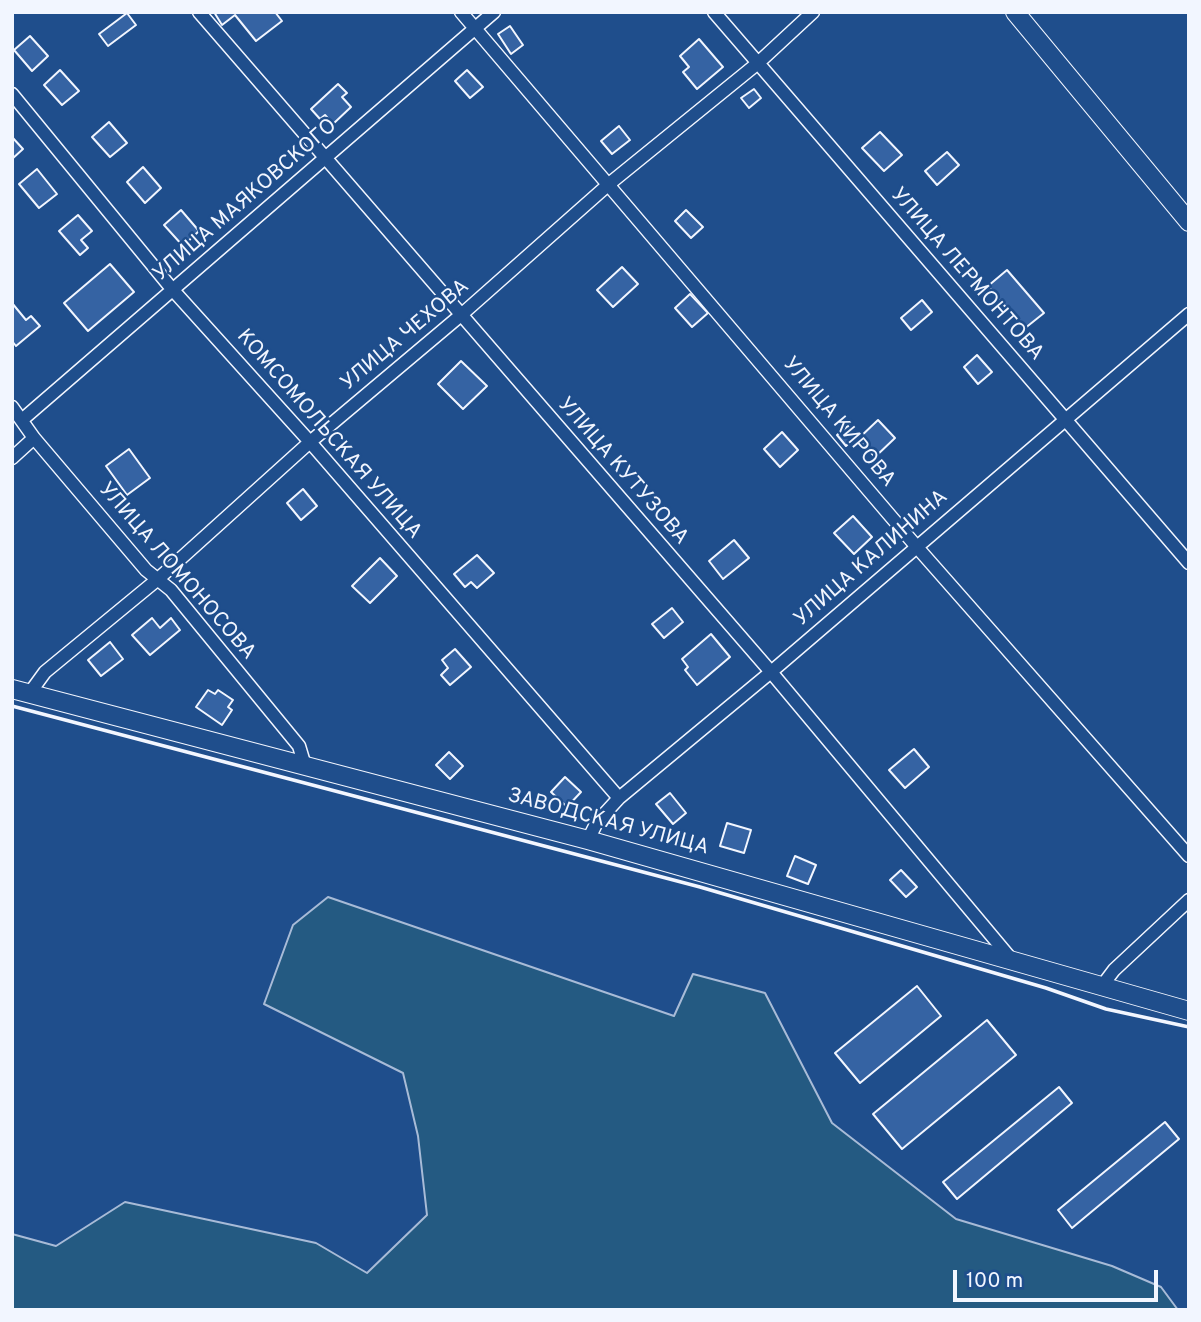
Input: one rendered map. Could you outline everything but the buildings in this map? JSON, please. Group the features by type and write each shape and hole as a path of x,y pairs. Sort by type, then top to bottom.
{"street":[{"name":"УЛИЦА КУТУЗОВА","path":"199,12 771,672 1013,961"},
{"name":"УЛИЦА КИРОВА","path":"461,12 916,546 1189,856"},
{"name":"УЛИЦА МАЯКОВСКОГО","path":"23,419 494,12"},
{"name":"УЛИЦА ЛЕРМОНТОВА","path":"714,12 1189,564"},
{"name":"УЛИЦА ЧЕХОВА","path":"21,691 158,579 310,442 461,316 609,184 758,63 813,12"},
{"path":"1015,12 1189,222"},
{"name":"КОМСОМОЛЬСКАЯ УЛИЦА","path":"12,94 172,289 310,442 619,798"},
{"name":"УЛИЦА КАЛИНИНА","path":"588,840 597,822 619,798 771,672 1189,314"},
{"name":"УЛИЦА ЛОМОНОСОВА","path":"12,407 34,438 146,570 171,590 299,746 305,766"},
{"path":"12,458 34,438"},
{"name":"ЗАВОДСКАЯ УЛИЦА","path":"21,691 588,840 1189,1011"},
{"path":"1102,986 1114,970 1189,901"}],"shaded area":[{"path":"328,897 674,1016 693,974 765,993 832,1123 956,1219 1112,1266 1161,1287 1178,1310 12,1310 12,1234 56,1246 125,1202 316,1243 367,1273 427,1215 418,1136 403,1073 264,1004 293,925"}],"wall":[{"path":"12,706 700,887 1046,988 1106,1009 1189,1027"}]}
